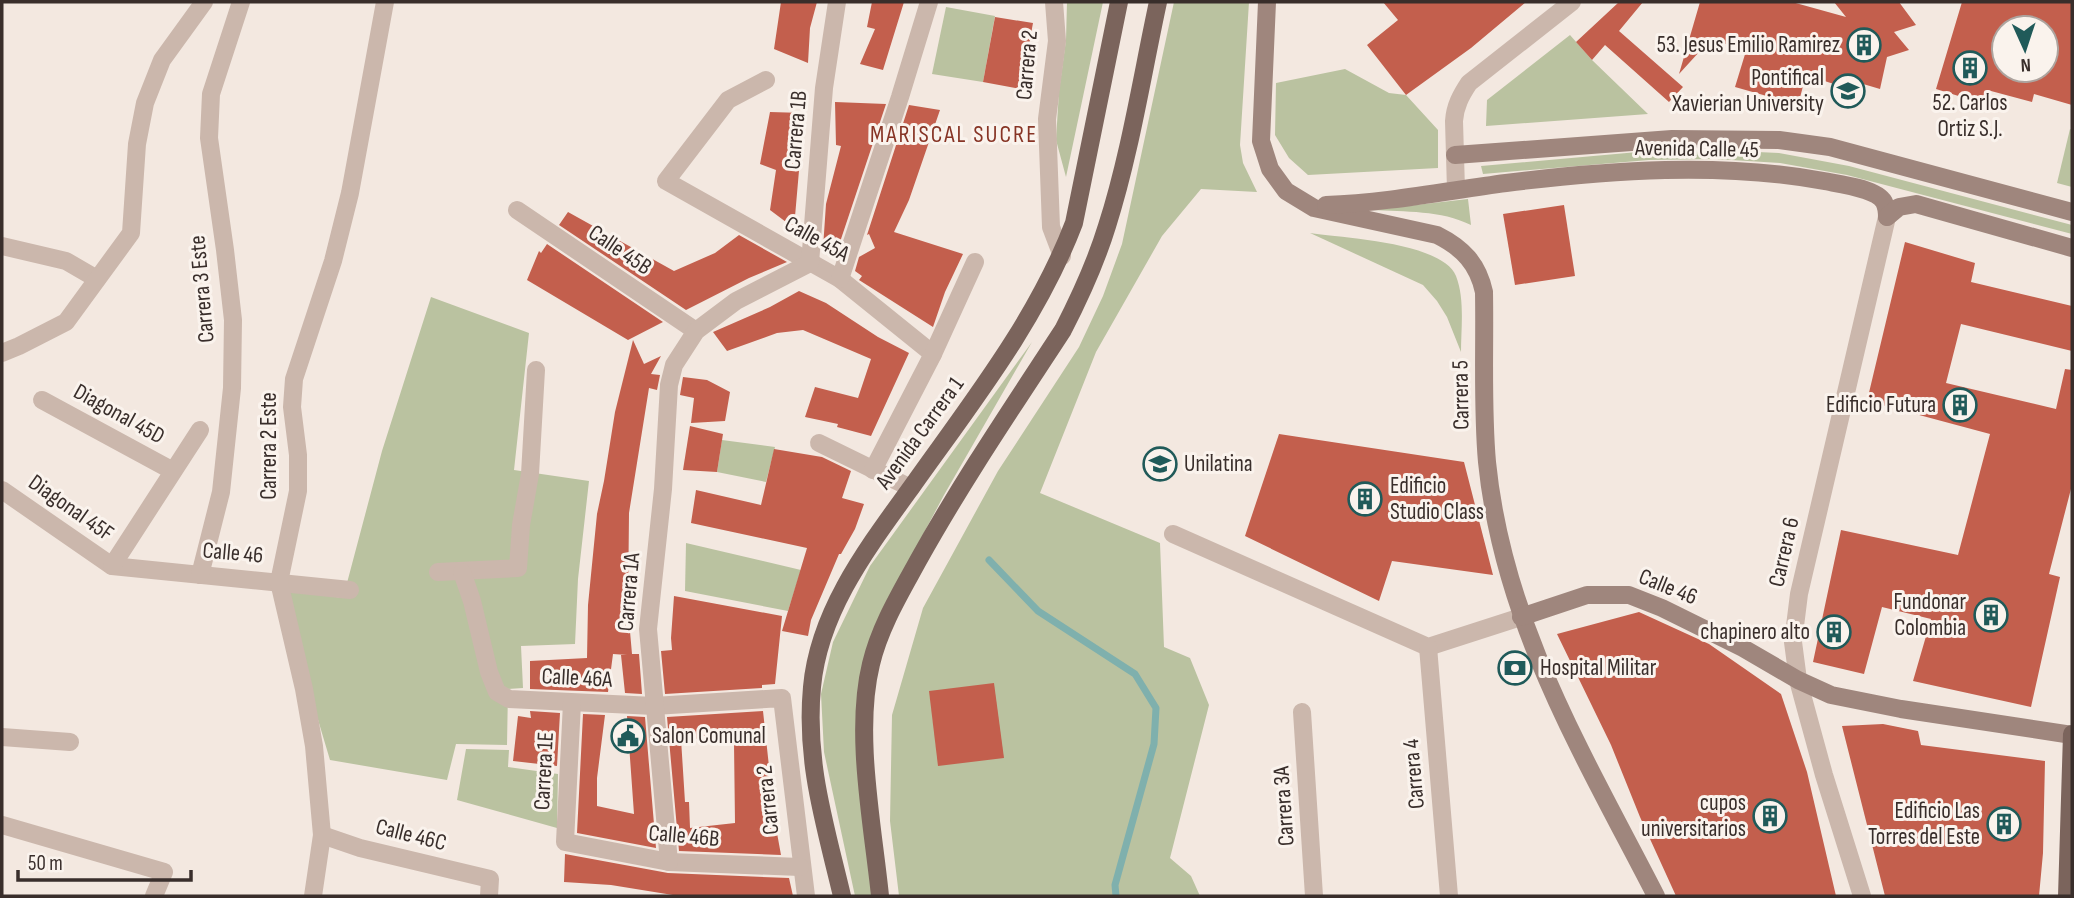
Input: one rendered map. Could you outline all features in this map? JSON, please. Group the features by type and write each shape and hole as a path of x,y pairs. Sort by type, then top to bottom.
{"main road":[{"name":"Avenida Carrera 1","path":"842,896 811,759 812,684 820,648 834,609 855,567 998,366 1062,256 1074,223 1119,2"},
{"path":"880,896 867,777 865,719 871,665 879,637 892,608 942,519 1063,330 1074,308 1107,228 1119,185 1158,2"},
{"name":"Carrera 5","path":"1267,2 1261,141 1270,169 1286,191 1296,199 1325,211 1407,226 1437,235 1456,244 1476,268 1485,292 1487,463 1502,542 1521,617 1538,662 1656,896"},
{"name":"Avenida Calle 45","path":"1455,155 1672,139 1779,140 1830,147 2072,212"},
{"name":"Avenida Calle 45","path":"1296,199 1328,205 1615,173 1708,171 1816,180 1865,190 1884,202 1887,217"},
{"path":"1887,217 1899,207 1916,204 2072,248"},
{"name":"Calle 46","path":"1521,617 1587,595 1629,595 1654,604 1743,648 1830,695 2072,734"},
{"path":"2067,896 2072,734"}],"street":[{"path":"2,353 66,322 131,233 137,144 145,103 162,60 204,2"},
{"name":"Carrera 3 Este","path":"200,575 221,492 232,388 233,320 209,138 211,94 241,2"},
{"name":"Carrera 2 Este","path":"313,896 322,835 314,746 304,688 279,582 298,491 298,455 292,407 294,379 333,261 351,193 385,2"},
{"name":"Carrera 1B","path":"810,263 824,88 837,2"},
{"path":"840,279 929,2"},
{"name":"Carrera 2","path":"1054,2 1058,41 1047,118 1051,227 1062,256"},
{"path":"1456,190 1455,111 1469,83 1572,2"},
{"name":"Calle 45A","path":"766,80 728,100 666,181 840,279 933,354"},
{"name":"Calle 45B","path":"517,210 696,331"},
{"name":"Carrera 6","path":"1862,896 1798,680 1793,642 1800,594 1887,217"},
{"path":"2,246 66,261 97,279"},
{"path":"873,470 933,354 975,262"},
{"path":"696,331 736,301 810,263"},
{"name":"Carrera 1A","path":"669,862 648,629 663,489 668,385 674,365 696,331"},
{"path":"438,572 518,568 530,474 536,370"},
{"name":"Diagonal 45D","path":"42,400 173,471"},
{"path":"112,566 200,430"},
{"path":"819,443 911,488"},
{"name":"Diagonal 45F","path":"2,490 112,566"},
{"path":"1173,534 1428,647"},
{"name":"Calle 46","path":"112,566 350,590"},
{"name":"Calle 46A","path":"461,572 472,601 489,672 498,692 509,699 654,705 782,698"},
{"name":"Calle 46","path":"1428,647 1521,617"},
{"name":"Carrera 4","path":"1428,647 1449,896"},
{"name":"Carrera 2","path":"782,698 800,867 806,896"},
{"name":"Carrera 1E","path":"565,842 572,703"},
{"name":"Carrera 3A","path":"1302,712 1314,896"},
{"path":"2,737 70,742"},
{"path":"2,825 164,872 154,896"},
{"name":"Calle 46C","path":"322,835 489,888"},
{"name":"Calle 46B","path":"565,842 669,862 800,867"}],"green space":[{"path":"1067,2 1103,2 1066,177 1056,140"},
{"path":"1174,2 1249,2 1240,145 1243,163 1257,192 1201,189 1162,236 1096,352 1040,493 1160,543 1164,647 1190,658 1209,705 1170,858 1191,876 1200,896 899,896 890,821 892,715 923,608 998,471 1079,347 1103,296 1122,244"},
{"path":"946,7 995,16 983,82 932,74"},
{"path":"1570,35 1648,114 1486,126 1487,100"},
{"path":"1345,69 1389,93 1406,95 1438,130 1438,168 1308,175 1289,158 1275,135 1276,83"},
{"path":"2070,129 2072,130 2072,187 2057,183"},
{"path":"1649,151 1779,153 1849,166 2072,225 2072,234 1847,175 1780,163 1715,159 1649,160 1483,174 1481,166"},
{"path":"1468,199 1471,225 1435,214 1372,210"},
{"path":"1310,233 1412,249 1447,265 1456,276 1461,294 1461,352 1447,317 1423,285"},
{"path":"431,297 529,333 514,470 589,481 578,579 575,644 521,646 523,688 508,689 507,745 456,744 447,780 330,760 279,589 343,598 382,451"},
{"path":"1032,342 944,495 877,621 864,673 873,896 855,896 824,752 821,694 833,642 870,566"},
{"path":"722,440 775,447 766,482 717,472"},
{"path":"686,543 801,570 788,611 685,591"},
{"path":"466,749 509,750 508,767 558,774 557,828 457,800"}],"building":[{"path":"781,2 817,2 810,28 808,63 774,49"},
{"path":"872,2 904,2 883,70 860,64 875,29 867,27"},
{"path":"1383,2 1526,2 1471,48 1406,95 1367,45 1398,20"},
{"path":"1619,2 1643,2 1619,31 1683,87 1669,102 1605,45 1592,60 1576,42"},
{"path":"1700,2 1792,2 1846,17 1834,2 1899,2 1916,25 1894,32 1909,50 1887,57 1880,89 1843,78 1840,86 1806,75 1798,105 1735,87 1746,51 1711,39 1679,74"},
{"name":"52. Carlos Ortiz S.J.","path":"1962,2 2072,2 2072,105 2034,94 2032,102 1991,91 1988,100 1982,99 1981,103 1936,89"},
{"path":"995,17 1033,23 1021,89 983,82"},
{"path":"835,102 886,104 839,245 826,250 823,248 826,204 841,146 836,145"},
{"path":"909,105 940,110 909,200 894,232 963,254 945,292 933,327 859,280 862,276 855,271 859,257 875,248 869,234 867,235"},
{"path":"770,112 804,113 794,228 770,210 776,170 760,164"},
{"path":"1564,205 1575,276 1515,285 1503,214"},
{"path":"568,212 674,271 715,253 739,235 787,262 686,310 559,225"},
{"path":"1905,242 1975,263 1971,282 2072,306 2072,351 1961,324 1946,383 2056,409 2065,369 2072,370 2072,485 2049,574 2060,577 2031,707 1913,681 1931,619 1882,607 1864,674 1813,662 1841,530 1958,555 1990,434 1867,401"},
{"path":"547,244 663,322 628,340 527,280 539,251 541,253"},
{"path":"799,291 826,303 878,337 909,353 871,436 837,427 838,424 805,417 815,387 858,398 871,359 803,330 777,333 727,351 713,332"},
{"path":"633,340 644,364 661,356 651,374 660,375 657,390 649,388 629,513 628,609 632,654 639,654 642,694 625,693 621,655 627,655 613,654 608,692 530,689 530,661 587,658 588,605 597,514 615,412"},
{"path":"683,377 707,380 730,392 725,421 691,423 694,398 680,395"},
{"path":"690,426 723,434 717,472 683,470"},
{"name":"Edificio Studio Class","path":"1279,434 1464,462 1493,575 1392,561 1379,601 1245,536"},
{"path":"774,449 822,457 851,471 842,498 864,504 855,529 839,554 811,620 808,636 782,631 807,548 691,523 696,490 761,505"},
{"path":"674,596 782,616 775,684 762,685 762,688 665,694 661,651 672,650"},
{"path":"1639,612 1709,644 1781,694 1807,772 1836,896 1676,896 1611,745 1557,634"},
{"path":"994,683 1004,758 938,766 929,691"},
{"path":"530,711 560,713 557,766 513,761 518,716 531,718"},
{"path":"763,711 781,855 679,851 667,717","holes":["720,738 734,743 735,823 690,828 689,802 685,802 681,739"]},
{"path":"583,714 605,715 597,778 597,806 634,814 627,716 645,717 656,848 577,833"},
{"path":"1883,724 1918,731 1921,745 2045,761 2039,896 1885,896 1842,726"},
{"path":"565,854 668,873 789,878 793,896 679,896 611,885 564,882"}],"waterway":[{"path":"989,560 1038,611 1135,674 1156,708 1154,744 1115,885 1116,896"}],"place":[{"name":"53. Jesus Emilio Ramirez","path":"1864,45"},
{"name":"52. Carlos Ortiz S.J.","path":"1970,68"},
{"name":"Pontifical Xavierian University","path":"1848,91"},
{"name":"Edificio Futura","path":"1960,405"},
{"name":"Unilatina","path":"1160,464"},
{"name":"Edificio Studio Class","path":"1365,499"},
{"name":"Fundonar Colombia","path":"1991,615"},
{"name":"chapinero alto","path":"1834,632"},
{"name":"Hospital Militar","path":"1515,668"},
{"name":"Salon Comunal","path":"628,736"},
{"name":"cupos universitarios","path":"1770,816"},
{"name":"Edificio Las Torres del Este","path":"2004,824"}],"district":[{"name":"MARISCAL SUCRE","path":"954,134"}]}
